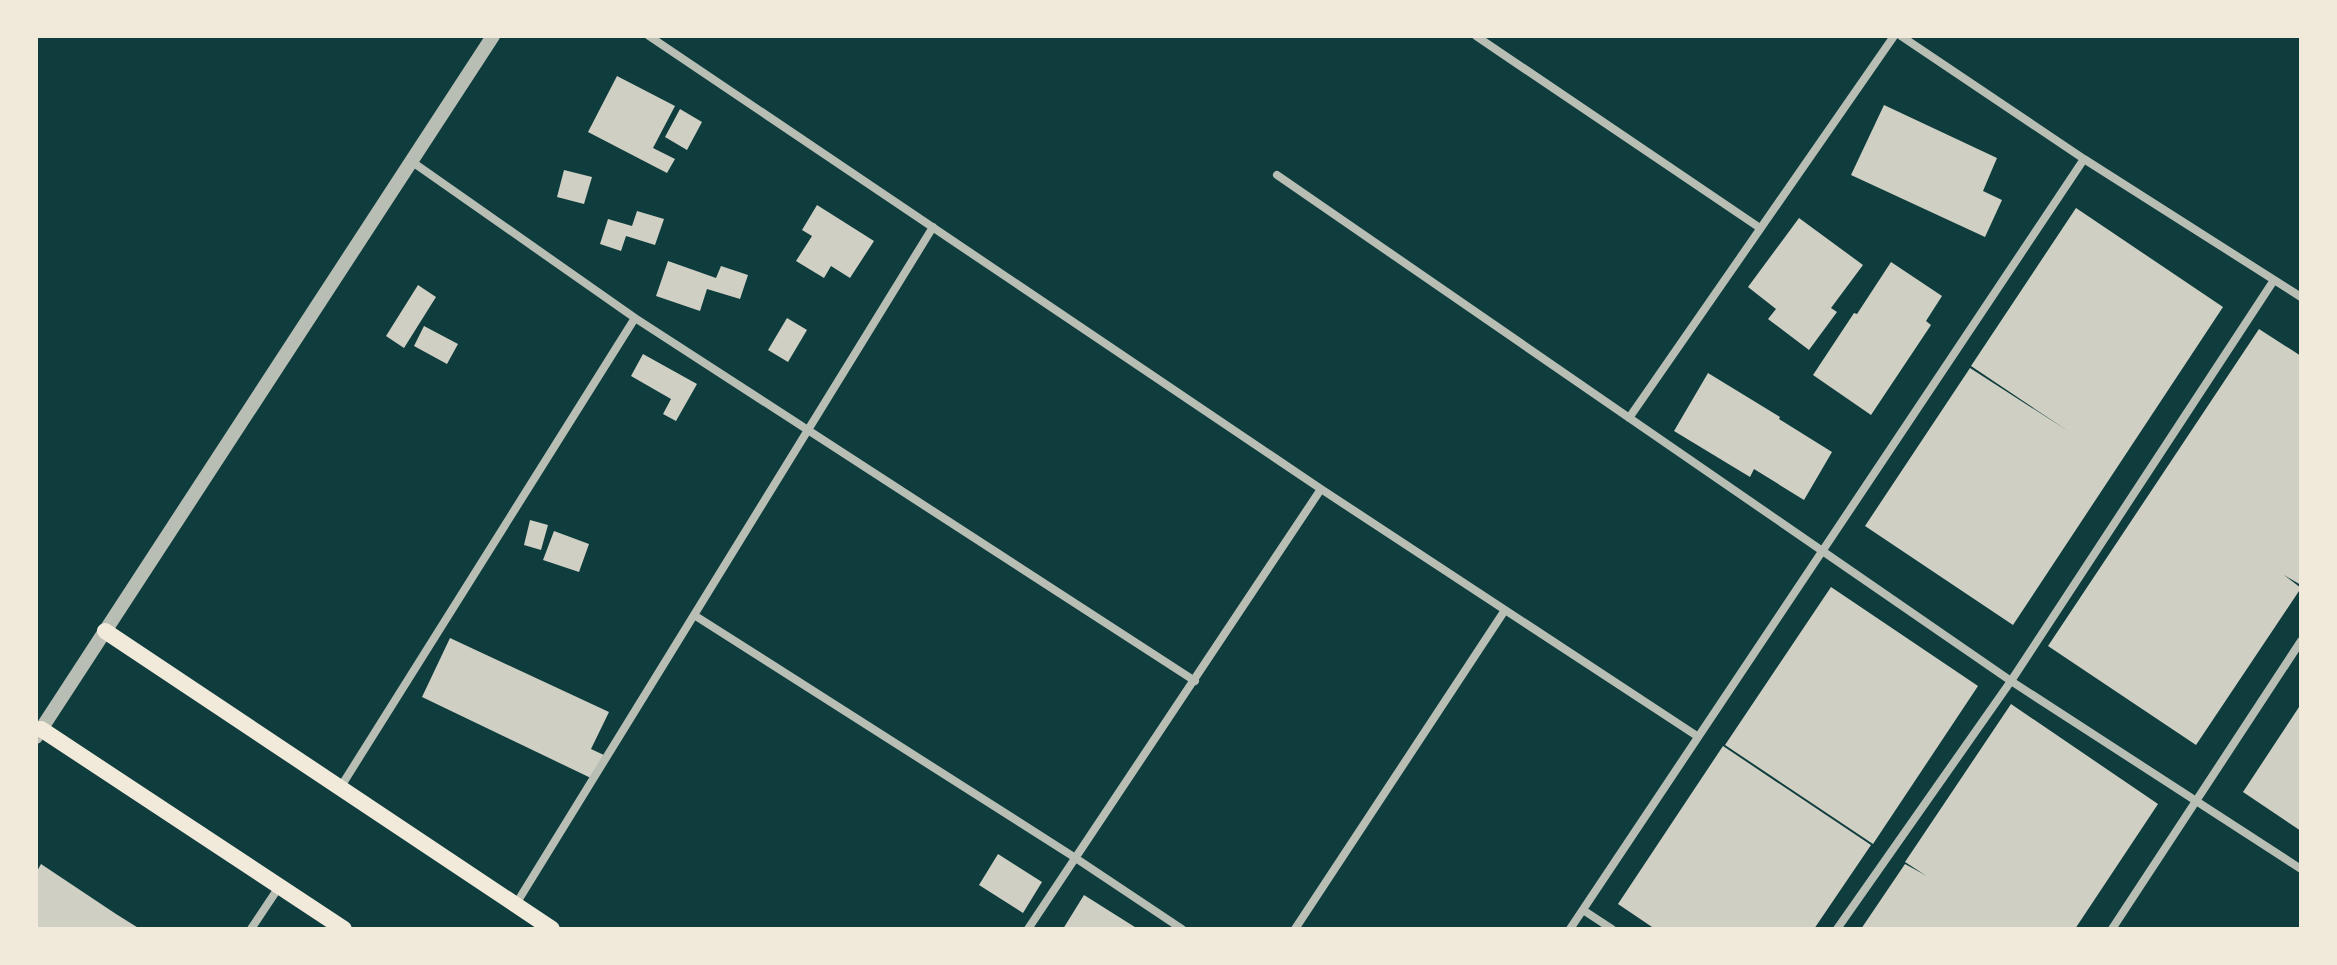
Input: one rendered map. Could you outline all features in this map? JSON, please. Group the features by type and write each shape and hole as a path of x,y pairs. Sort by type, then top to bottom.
{"main road":[{"path":"105,631 552,929"},
{"path":"38,733 344,929"}],"street":[{"path":"38,733 493,36"},
{"path":"649,36 1321,489 1697,736"},
{"path":"1476,36 1760,228"},
{"path":"1629,418 1894,36"},
{"path":"1901,36 2084,159 2301,297"},
{"path":"1570,929 2084,159"},
{"path":"411,161 635,318 1195,681"},
{"path":"1277,175 2011,681 2301,869"},
{"path":"515,905 933,227"},
{"path":"1837,929 2011,681 2274,280"},
{"path":"340,788 635,318"},
{"path":"1028,929 1321,489"},
{"path":"1295,929 1505,610"},
{"path":"694,615 1182,929"},
{"path":"2112,929 2301,641"},
{"path":"251,929 279,887"},
{"path":"1583,910 1612,929"}],"building":[{"path":"617,76 675,106 653,148 675,159 667,173 588,132"},
{"path":"1884,105 1997,158 1983,191 2002,200 1985,237 1851,175"},
{"path":"680,109 702,122 687,150 665,137"},
{"path":"564,170 592,177 584,204 557,197"},
{"path":"817,205 874,241 850,278 831,266 824,278 796,261 812,236 802,230"},
{"path":"2076,208 2223,307 2013,625 1865,526 1970,368 2068,431 1971,366"},
{"path":"637,211 664,219 655,245 626,236 621,251 600,244 608,219 632,226"},
{"path":"1799,218 1863,265 1831,308 1837,312 1809,350 1768,319 1776,309 1748,287"},
{"path":"668,261 716,278 721,266 748,275 740,299 707,289 700,311 656,296"},
{"path":"1891,262 1942,296 1926,321 1931,325 1871,415 1813,375"},
{"path":"418,285 436,297 404,348 386,336"},
{"path":"787,318 807,330 788,362 768,350"},
{"path":"424,326 458,344 447,364 414,346"},
{"path":"2259,329 2301,356 2301,585 2284,575 2301,588 2196,745 2048,646"},
{"path":"643,354 697,384 676,421 663,414 671,399 631,376"},
{"path":"1708,373 1832,452 1804,500 1754,469 1750,477 1674,431"},
{"path":"530,520 548,525 541,550 524,545"},
{"path":"554,531 589,544 579,572 543,560"},
{"path":"1831,587 1978,686 1873,844 1725,745"},
{"path":"450,638 609,712 591,749 606,756 595,780 422,697"},
{"path":"2011,704 2158,804 2075,929 1861,929 1905,864 1925,875 1905,862"},
{"path":"2301,704 2301,831 2243,792"},
{"path":"1723,746 1871,845 1814,929 1655,929 1618,904"},
{"path":"998,854 1042,882 1023,913 979,885"},
{"path":"41,864 140,929 36,929 36,873"},
{"path":"1084,895 1138,929 1063,929"}]}
